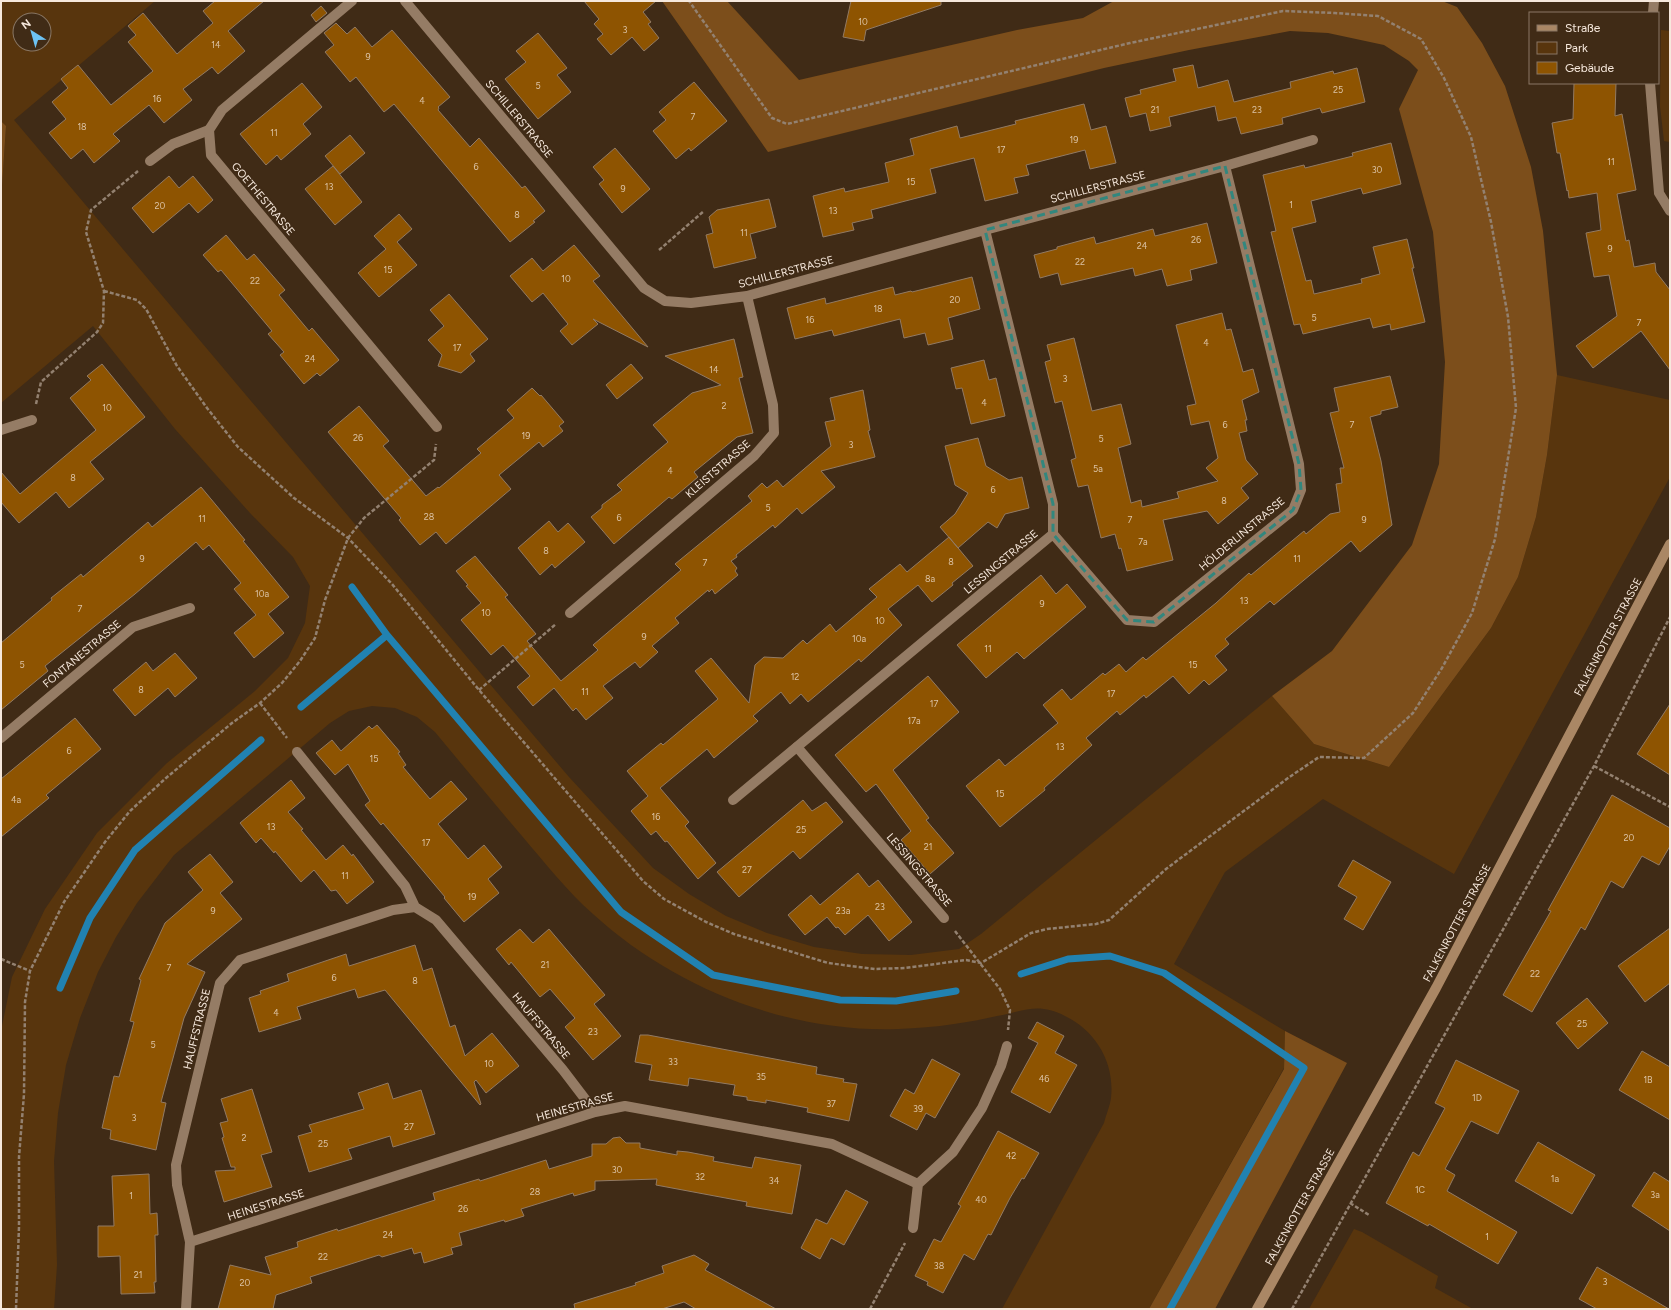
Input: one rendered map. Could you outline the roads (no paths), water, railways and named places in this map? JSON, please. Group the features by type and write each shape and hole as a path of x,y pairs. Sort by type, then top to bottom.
{"main road":[{"name":"FALKENROTTER STRASSE","path":"1256,1309 1436,988 1670,544"}],"street":[{"path":"150,161 173,144 209,130 222,110 352,1"},
{"name":"SCHILLERSTRASSE","path":"405,1 644,288 665,301 691,303 747,296 985,230 1225,166 1313,140"},
{"path":"1653,12 1654,1"},
{"path":"1650,84 1659,193 1670,210"},
{"name":"GOETHESTRASSE","path":"209,130 211,156 437,428"},
{"name":"HÖLDERLINSTRASSE","path":"1053,534 1127,620 1154,622 1293,510 1301,490 1299,464 1225,166"},
{"name":"LESSINGSTRASSE","path":"733,800 1053,534 1053,504 985,230"},
{"name":"KLEISTSTRASSE","path":"570,613 754,456 774,433 772,404 747,296"},
{"path":"1,430 32,420"},
{"name":"FONTANESTRASSE","path":"1,738 133,627 190,608"},
{"name":"LESSINGSTRASSE","path":"797,747 944,918"},
{"name":"HAUFFSTRASSE","path":"297,752 405,886 416,907 436,920 563,1070 595,1112"},
{"name":"HAUFFSTRASSE","path":"190,1242 177,1184 176,1166 220,983 240,960 393,910 416,907"},
{"path":"913,1228 918,1184 953,1152 982,1108 1001,1066 1007,1046"},
{"name":"HEINESTRASSE","path":"190,1242 595,1112 625,1106 832,1144 918,1184"},
{"path":"186,1309 190,1242"}],"waterway":[{"path":"352,587 387,635 621,912 713,975 840,1000 896,1001 956,991"},
{"path":"301,707 387,635"},
{"path":"60,988 90,918 135,850 261,740"},
{"path":"1021,974 1068,959 1110,956 1164,973 1304,1068 1170,1309"}]}
